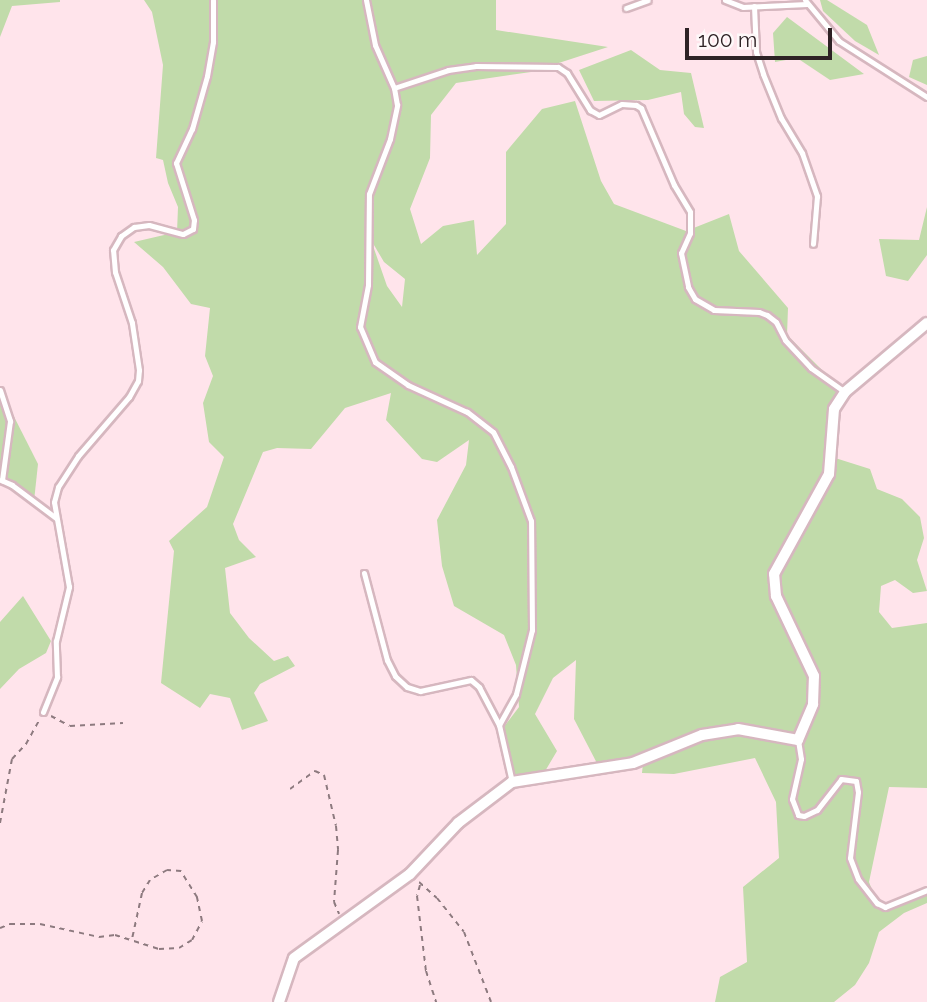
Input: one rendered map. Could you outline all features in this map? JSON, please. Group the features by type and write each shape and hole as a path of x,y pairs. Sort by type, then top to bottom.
{"street":[{"path":"279,1002 294,958 410,874 457,823 512,782 633,763 702,735 738,729 798,740 813,704 814,676 776,596 773,581 829,474 834,408 845,392 927,323"}],"lane":[{"path":"43,712 57,677 56,640 69,587 54,502 67,471 129,397 138,381 132,323 115,272 113,250 121,236 134,227 149,225 183,234 189,233 194,225 176,163 192,129 207,76 213,42 214,0"},
{"path":"366,0 375,45 394,88 397,105 390,139 369,194 368,285 360,327 364,343 375,362 408,385 467,412 494,432 511,467 531,521 532,630 516,694 499,725"},
{"path":"626,8 648,0"},
{"path":"725,0 743,7 806,2 839,41 927,97"},
{"path":"754,6 756,52 763,75 781,118 802,153 817,195 813,244"},
{"path":"394,88 448,70 476,66 558,67 567,73 590,110 599,116 622,104 641,108 674,185 690,212 690,233 681,253 688,287 695,299 714,310 767,315 776,322 785,340 811,368 845,392"},
{"path":"0,390 10,421 1,480 56,518"},
{"path":"364,573 387,660 395,676 407,687 420,691 471,680 479,687 499,725 512,782"},
{"path":"798,740 800,759 792,799 798,815 804,816 817,810 841,779 856,780 858,792 850,858 858,879 877,903 885,907 927,890"}],"path":[{"path":"0,823 12,758 26,744 43,712 70,726 123,723"},
{"path":"290,789 314,771 324,775 337,826 334,902 343,922"},
{"path":"0,928 10,923 40,924 99,937 115,935 159,949 187,945 200,927 202,917 197,897 181,871 167,870 150,880 142,892 132,939"},
{"path":"410,874 437,898 464,932 491,1002"},
{"path":"421,884 417,896 426,971 436,1002"}],"green space":[{"path":"0,0 60,2 12,6 0,37"},
{"path":"144,0 496,0 496,30 608,47 531,72 456,83 431,115 430,158 410,209 421,244 443,226 474,220 477,255 506,224 506,152 542,109 575,101 601,181 614,204 686,231 729,214 739,251 788,308 787,335 841,389 832,457 870,469 877,489 902,499 920,517 924,538 917,560 927,591 913,593 895,580 881,586 879,612 892,628 927,623 927,788 889,787 869,882 877,903 891,906 927,890 927,903 904,913 879,932 869,963 855,985 834,1002 715,1002 720,977 747,962 743,887 779,858 776,802 755,758 674,774 642,773 644,753 600,769 574,719 576,660 553,678 535,714 557,751 541,778 512,782 500,732 519,707 516,665 504,635 454,606 442,566 437,520 466,465 469,440 437,462 422,459 386,420 391,393 345,408 311,449 277,448 263,452 233,524 239,540 256,557 225,568 230,613 249,638 274,661 288,656 295,666 260,684 254,693 268,721 242,730 230,698 210,694 200,708 161,683 174,551 169,541 207,507 224,457 209,442 203,403 213,376 205,356 210,308 191,304 163,267 134,242 177,232 178,207 168,183 163,160 156,158 163,65 152,12","holes":["371,240 384,262 405,279 402,307 387,286"]},
{"path":"820,0 827,0 867,25 879,55 855,41 823,11"},
{"path":"787,17 864,74 830,80 797,58 775,62 773,33"},
{"path":"631,50 660,70 691,73 704,128 695,127 684,114 681,92 648,100 594,101 579,70"},
{"path":"927,56 927,85 909,77 913,60"},
{"path":"927,207 927,255 908,281 886,276 879,239 919,240"},
{"path":"0,389 38,464 34,501 0,480"},
{"path":"23,596 51,641 46,653 19,669 0,689 0,622"}]}
